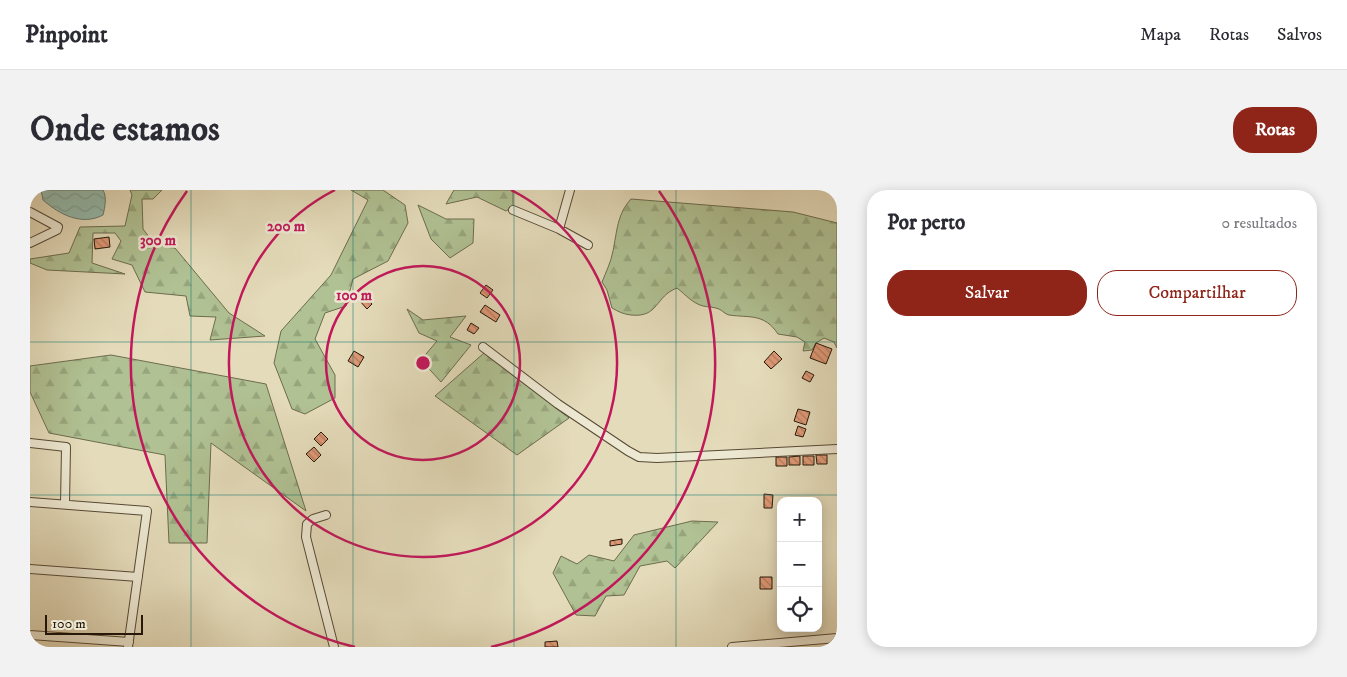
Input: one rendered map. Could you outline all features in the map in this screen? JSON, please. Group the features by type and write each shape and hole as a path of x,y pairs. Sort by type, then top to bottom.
{"street":[{"path":"559,229 570,190"},
{"path":"513,210 559,229 588,245"},
{"path":"30,212 58,228 30,243"},
{"path":"483,347 558,404 639,456 657,458 837,449"},
{"path":"30,443 66,447 65,504"},
{"path":"30,502 147,511 128,644 30,635"},
{"path":"326,515 313,519 307,524 306,537 334,647"},
{"path":"30,569 138,578"},
{"path":"732,647 837,638"}],"green space":[{"path":"130,190 162,190 153,199 142,199 143,229 153,242 175,248 229,313 265,336 210,340 216,317 190,316 186,296 145,292 132,265 112,259 121,241 115,233 93,233 92,263 125,274 47,270 30,263 30,259 69,253 80,227 125,226 132,195"},
{"path":"351,190 383,190 405,205 408,223 388,261 353,279 346,306 325,313 315,339 335,375 335,398 305,414 292,409 274,363 281,331 331,275 368,200"},
{"path":"454,190 513,190 513,207 506,211 477,197 446,204"},
{"path":"631,199 793,212 837,223 837,348 834,342 824,338 816,343 812,350 803,351 805,342 797,337 778,334 773,327 756,318 729,315 713,307 699,305 677,288 664,296 647,313 631,315 621,313 612,308 607,290 602,282 611,259 620,217"},
{"path":"418,205 446,219 474,219 473,243 450,258 431,239"},
{"path":"407,309 423,320 466,316 450,337 471,345 441,382 421,360 437,341 419,333"},
{"path":"484,353 569,418 517,455 435,396"},
{"path":"111,355 266,384 306,511 211,443 207,543 169,543 165,455 49,433 30,392 30,366"},
{"path":"692,521 718,522 675,568 667,561 640,566 624,595 606,596 595,616 576,615 553,573 561,556 577,564 589,555 614,561 634,535"}],"water":[{"path":"41,190 103,190 105,205 103,215 95,218 79,219 64,214 43,200"}],"building":[{"path":"109,237 110,247 95,249 94,239"},
{"path":"486,285 493,290 487,298 480,293"},
{"path":"364,295 372,304 367,309 359,300"},
{"path":"485,305 500,315 496,322 480,312"},
{"path":"471,323 479,328 474,334 467,330"},
{"path":"816,343 832,349 826,364 810,358"},
{"path":"354,351 364,357 358,367 348,361"},
{"path":"774,351 782,359 771,369 764,362"},
{"path":"806,371 814,375 810,382 802,378"},
{"path":"798,409 810,412 806,425 794,421"},
{"path":"798,426 806,429 803,437 795,435"},
{"path":"321,432 328,439 321,446 314,439"},
{"path":"314,447 321,455 314,462 306,454"},
{"path":"816,455 827,455 827,464 817,464"},
{"path":"800,456 800,465 789,465 789,457"},
{"path":"803,456 814,456 814,465 803,465"},
{"path":"776,457 787,457 787,466 776,466"},
{"path":"764,494 773,495 772,508 764,508"},
{"path":"622,539 622,544 610,546 610,541"},
{"path":"760,577 772,577 772,589 760,589"},
{"path":"557,641 558,647 545,647 545,642"}]}
